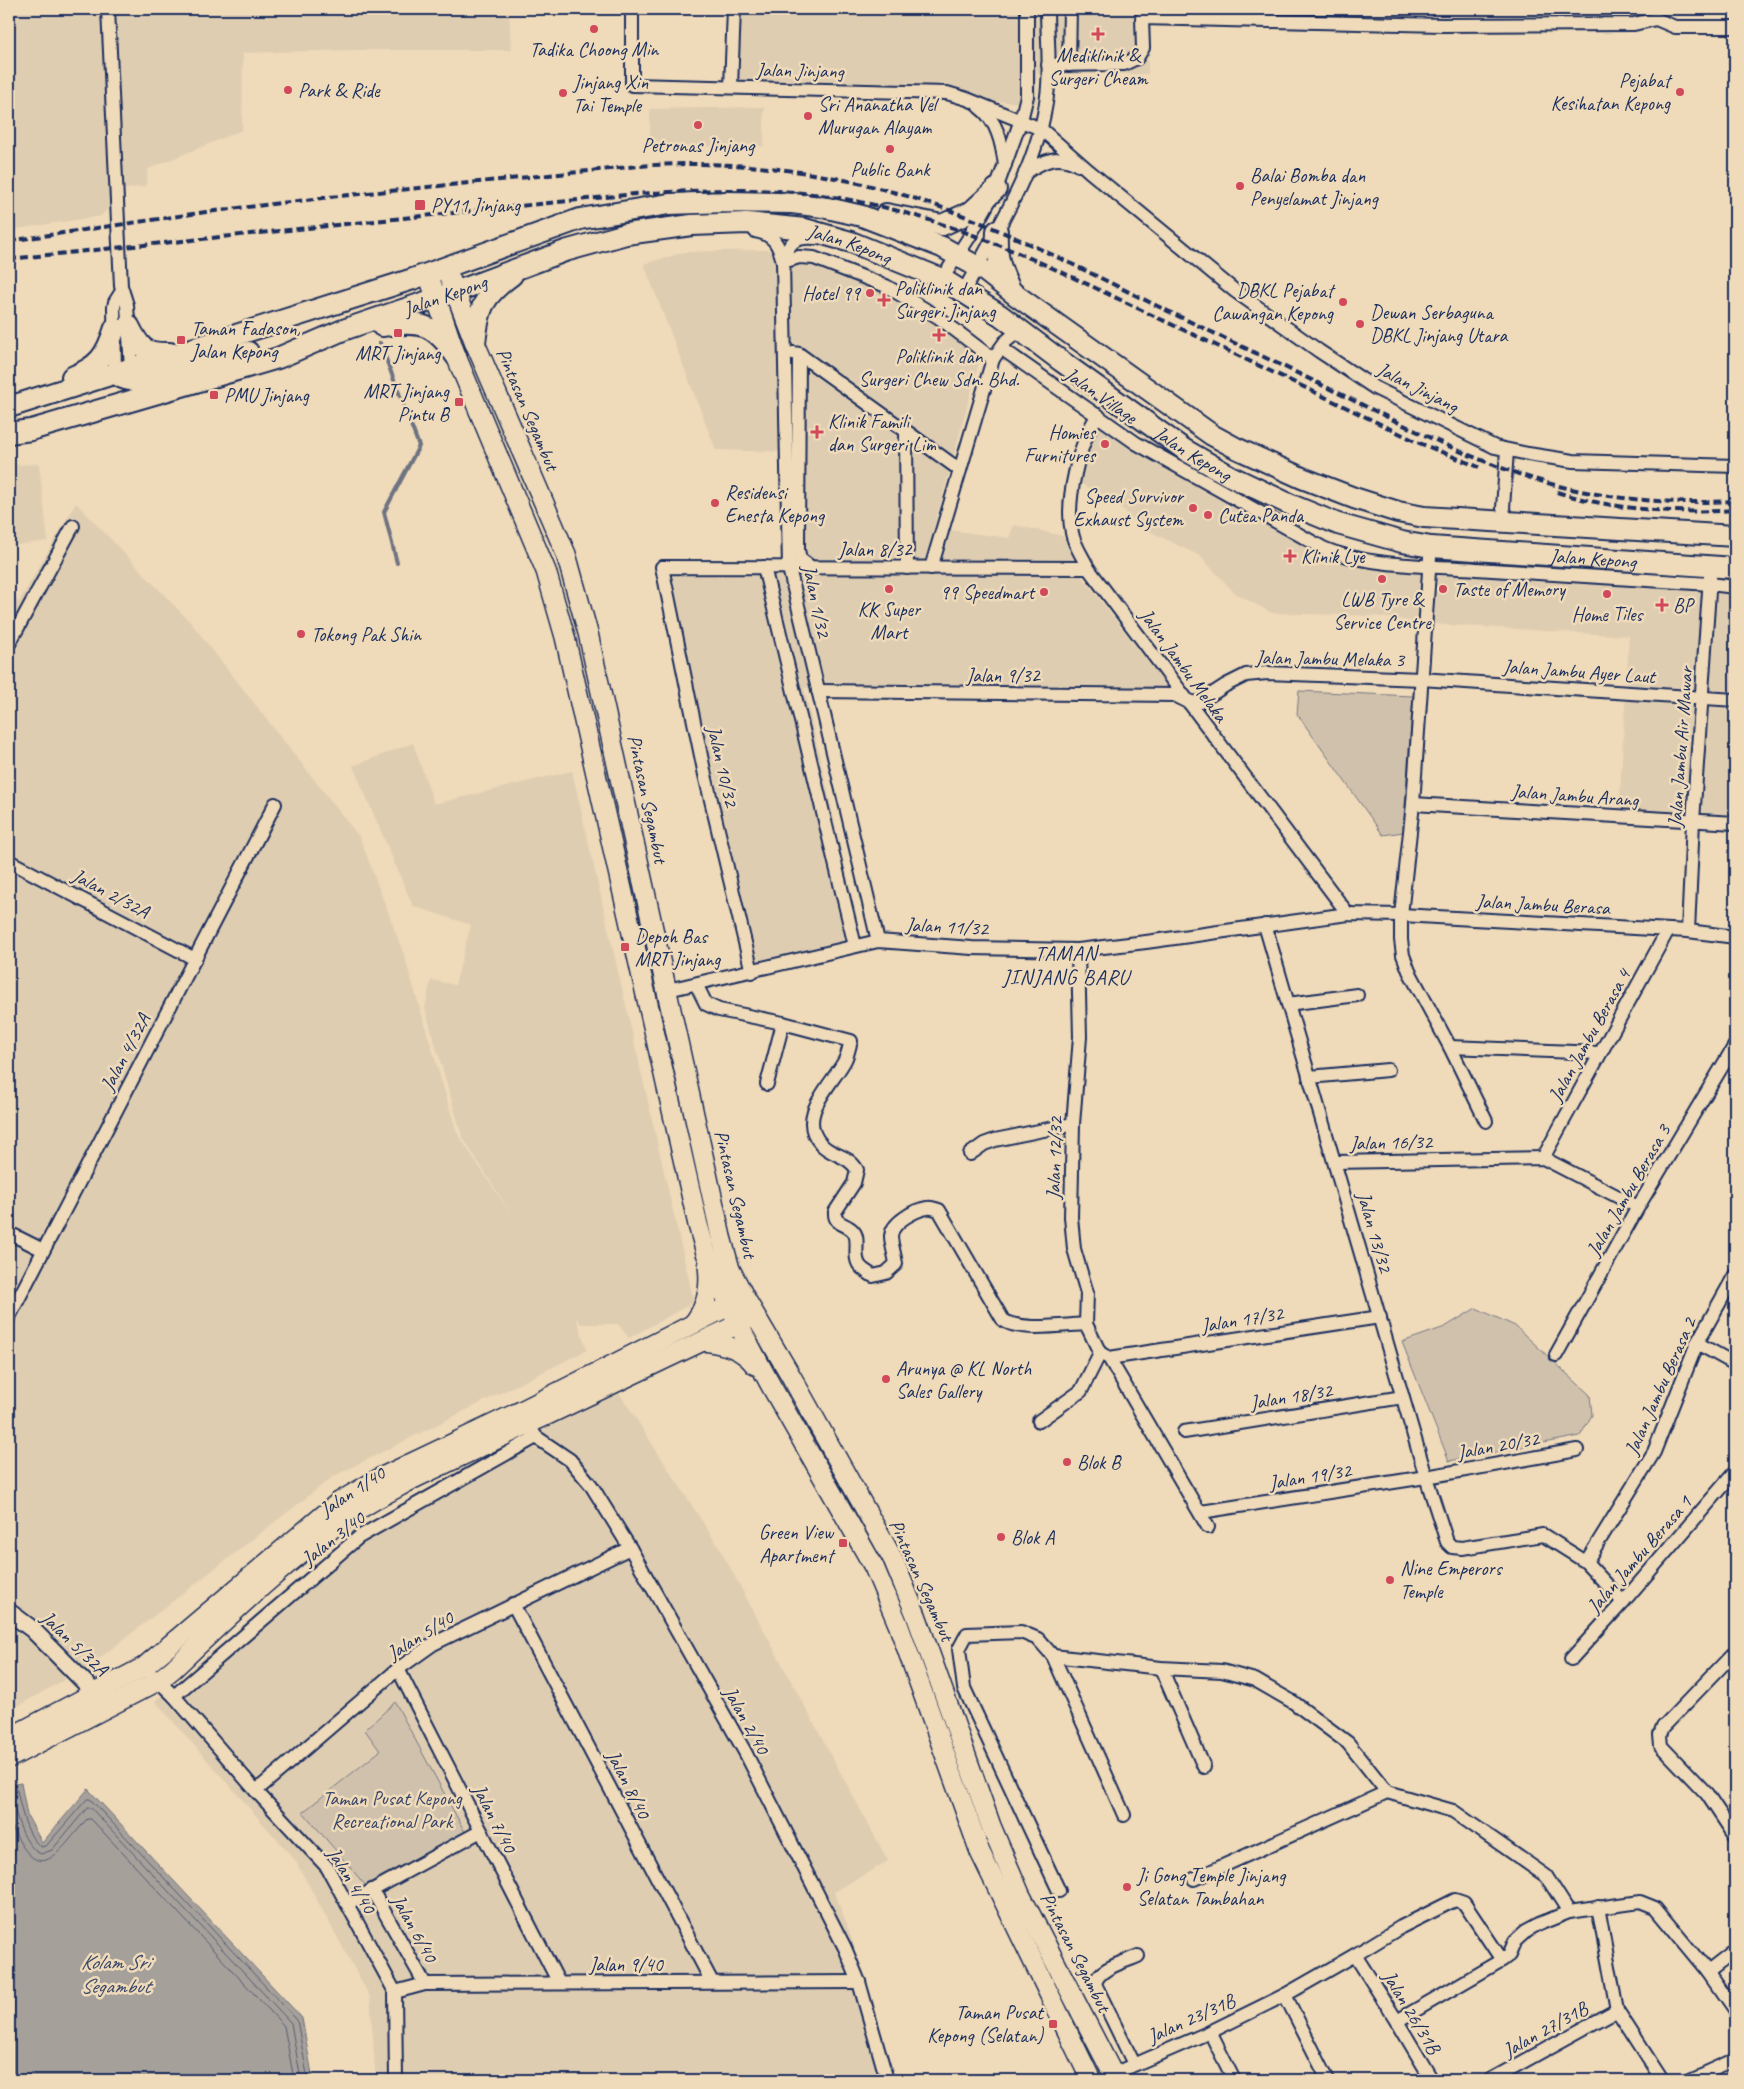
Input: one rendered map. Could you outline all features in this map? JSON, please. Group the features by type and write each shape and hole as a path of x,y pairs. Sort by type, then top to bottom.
{"main road":[{"path":"862,216 891,214 924,223 942,225 971,212 996,189"},
{"name":"Jalan Kepong","path":"16,405 124,373 176,353 437,271 580,219 668,204 726,202 792,203 824,207 862,216 925,240 958,256 1010,290 1212,435 1262,461 1345,495 1398,512 1424,517 1735,536"},
{"name":"Jalan Kepong","path":"9,434 31,430 278,358 343,330 455,292 565,251 612,237 692,225 747,223 805,229 851,242 942,279 964,291 1020,330 1185,450 1230,476 1289,504 1338,524 1402,542 1430,556 1710,575 1735,568"},
{"path":"997,231 996,252 998,263 1010,290"},
{"path":"475,343 478,320 488,296 494,288 526,265"},
{"name":"Pintasan Segambut","path":"437,271 455,292 566,554 588,633 737,1302"},
{"name":"Pintasan Segambut","path":"437,271 436,298 456,356 546,570 565,637 698,1225 706,1253 746,1320 770,1384 874,1567 898,1624 980,1852 1091,2080"},
{"path":"31,430 50,417 115,390 124,373 135,381 149,380 283,342 343,330 412,322 420,323 446,341 456,356"},
{"path":"16,405 96,365 106,354 122,327 143,349 156,354 176,353"},
{"path":"664,1072 664,1044 656,998 660,992 668,990"},
{"path":"691,1326 702,1314 708,1297 709,1275 706,1253"},
{"name":"Jalan 1/40","path":"9,1738 144,1666 339,1502 380,1478 528,1424 691,1326 737,1302"},
{"name":"Pintasan Segambut","path":"746,1320 791,1376 893,1559 916,1615 992,1826 1020,1894 1051,1954 1063,1992 1098,2065 1109,2078"},
{"name":"Jalan 1/40","path":"9,1758 158,1681 300,1553 350,1515 378,1498 415,1478 746,1320"},
{"path":"704,1341 727,1344 744,1353 770,1384"}],"street":[{"path":"108,9 122,290 127,305 122,327 124,373"},
{"name":"Jalan Jinjang","path":"632,9 632,85 947,93 1042,128 1089,171 1235,291 1319,352 1375,388 1496,447 1573,461 1735,466"},
{"path":"730,88 734,9"},
{"path":"942,279 958,256 996,189 1022,120 1027,96 1027,9"},
{"path":"964,291 997,231 1025,173 1042,128 1047,95 1047,9"},
{"path":"1069,65 1070,9"},
{"path":"1048,65 1124,64 1137,58 1143,48 1142,18 1204,14 1442,25 1634,24 1656,14 1675,27 1735,27"},
{"name":"Jalan Jinjang","path":"967,99 982,109 992,119 1003,151 1005,167"},
{"name":"Jalan Jinjang","path":"1025,173 1050,160 1068,159 1089,171"},
{"name":"Jalan 1/32","path":"654,230 726,229 758,231 767,234 776,242 783,262"},
{"name":"Jalan 1/32","path":"851,242 807,237 797,239 787,248 783,262 788,568 878,941"},
{"path":"783,262 799,257 814,258 886,286 938,317 993,359"},
{"path":"931,568 993,359 1001,348 1020,330"},
{"name":"Jalan Village","path":"1001,348 1136,443 1323,548 1353,558 1430,556"},
{"path":"784,351 799,354 960,470"},
{"path":"799,354 798,550 800,558 812,568"},
{"name":"Jalan Jambu Melaka","path":"1098,415 1092,424 1075,474 1069,515 1072,536 1088,568 1138,633 1186,701 1348,914"},
{"path":"906,431 907,568"},
{"path":"1507,450 1503,508 1505,517 1514,523"},
{"path":"9,644 73,526"},
{"path":"1430,556 1413,804 1401,915 1401,940 1403,955 1409,971 1450,1047 1486,1121"},
{"name":"Jalan 8/32","path":"662,568 1088,568"},
{"name":"Jalan 10/32","path":"662,568 705,775 752,972"},
{"path":"764,568 855,946"},
{"name":"Jalan Kepong","path":"1710,575 1735,587"},
{"name":"Jalan Jambu Air Mawar","path":"1688,931 1693,821 1710,575"},
{"name":"Jalan Jambu Melaka 3","path":"1186,701 1198,703 1246,675 1268,673 1421,679"},
{"name":"Jalan Jambu Ayer Laut","path":"1421,679 1735,700"},
{"name":"Jalan 9/32","path":"818,691 1174,695 1186,701"},
{"name":"Jalan 4/32A","path":"9,1317 275,804"},
{"name":"Jalan Jambu Arang","path":"1413,804 1735,824"},
{"name":"Jalan 2/32A","path":"9,861 195,959"},
{"name":"Jalan 11/32","path":"668,990 752,972 878,941 972,948 1078,950 1348,914"},
{"name":"Jalan Jambu Berasa","path":"1348,914 1401,915 1688,931 1735,937"},
{"name":"Jalan 13/32","path":"1265,926 1446,1542 1452,1547 1462,1548 1543,1535 1586,1562"},
{"name":"Jalan Jambu Berasa 4","path":"1543,1158 1668,930"},
{"name":"Jalan 12/32","path":"1078,950 1080,1037 1073,1124 1071,1217 1074,1249 1086,1294 1086,1324 1201,1512 1208,1527"},
{"path":"696,984 706,1004 719,1010 783,1023 851,1042 846,1059 815,1106 811,1119 812,1130 821,1145 852,1162 857,1170 854,1183 835,1212 834,1217 837,1222 853,1231 856,1237 859,1265 873,1276 886,1273 896,1264 892,1236 894,1229 906,1217 932,1207 938,1210 1003,1320 1010,1325 1022,1326 1086,1324"},
{"path":"1288,1004 1357,995"},
{"path":"767,1084 783,1023"},
{"name":"Jalan Jambu Berasa 3","path":"1556,1355 1638,1207 1735,1045"},
{"path":"1450,1047 1600,1053"},
{"path":"1310,1077 1388,1070"},
{"path":"970,1154 991,1142 1073,1124"},
{"path":"1543,1158 1638,1207"},
{"name":"Jalan 16/32","path":"1334,1162 1543,1158"},
{"path":"9,1233 43,1250"},
{"name":"Jalan Jambu Berasa 2","path":"1586,1562 1654,1452 1697,1343 1735,1275"},
{"name":"Jalan 17/32","path":"1104,1356 1380,1317"},
{"path":"1697,1343 1735,1364"},
{"path":"1039,1421 1081,1391 1104,1356"},
{"name":"Jalan 18/32","path":"1184,1432 1404,1397"},
{"name":"Jalan 2/40","path":"528,1424 570,1460 591,1485 630,1548 745,1752 845,1948 859,1982 887,2080"},
{"name":"Jalan 3/40","path":"174,1696 359,1537 528,1424"},
{"name":"Jalan 20/32","path":"1426,1477 1577,1450"},
{"name":"Jalan Jambu Berasa 1","path":"1571,1659 1623,1602 1735,1472"},
{"name":"Jalan 19/32","path":"1201,1512 1426,1477"},
{"name":"Jalan 5/40","path":"256,1791 398,1669 433,1644 630,1548"},
{"path":"1586,1562 1623,1602"},
{"name":"Jalan 8/40","path":"513,1604 712,1982"},
{"name":"Jalan 5/32A","path":"9,1612 32,1629 77,1673 108,1707"},
{"path":"1059,1891 964,1688 959,1649 967,1634 1021,1632 1038,1639 1053,1656 1124,1815"},
{"path":"1735,1652 1663,1727 1660,1735 1661,1746 1707,1794 1735,1836"},
{"path":"1053,1656 1161,1668 1222,1672 1255,1680 1293,1702 1348,1743 1387,1792 1453,1811 1546,1876 1569,1912"},
{"name":"Jalan 4/40","path":"144,1666 174,1696 256,1791 327,1867 395,1992 396,2080"},
{"path":"1161,1668 1204,1767"},
{"name":"Jalan 7/40","path":"398,1669 559,1983"},
{"path":"1194,1879 1387,1792"},
{"path":"347,1904 481,1831"},
{"name":"Jalan 6/40","path":"372,1890 425,1984"},
{"name":"Jalan 23/31B","path":"1109,2078 1134,2064 1210,2032 1358,1959 1401,1927 1455,1900 1464,1903 1502,1960"},
{"path":"1397,2021 1502,1960 1509,1954 1515,1941 1526,1931 1569,1912 1640,1902 1655,1908 1708,1972 1735,2011"},
{"path":"1598,1907 1618,2010 1662,2080"},
{"path":"1708,1972 1735,1951"},
{"path":"1134,2064 1094,1984 1096,1977 1101,1972 1138,1956"},
{"name":"Jalan 26/31B","path":"1358,1959 1432,2080"},
{"name":"Jalan 9/40","path":"395,1992 425,1984 859,1982"},
{"path":"1285,1995 1328,2080"},
{"name":"Jalan 27/31B","path":"1490,2080 1618,2010"},
{"path":"1210,2032 1234,2080"},
{"path":"1690,2080 1735,2060"}],"shaded area":[{"path":"9,9 509,9 511,50 354,50 243,53 242,130 148,169 146,186 125,189 101,216 9,230"},
{"path":"736,9 1146,9 1148,74 1037,74 1037,103 732,94"},
{"path":"764,107 764,146 650,147 650,109"},
{"path":"802,249 872,270 981,355 934,528 1009,538 1014,525 1063,536 1081,575 1169,689 804,688 861,937 757,965 669,576 799,575 793,452 716,450 644,264 685,252"},
{"path":"1099,422 1322,552 1735,591 1735,819 1619,812 1629,636 1432,624 1374,616 1272,613 1235,593 1200,556 1141,527 1117,504 1078,482"},
{"path":"39,464 48,541 9,546 9,465"},
{"path":"76,503 191,623 360,838 404,955 457,1133 516,1222 462,1136 425,1008 431,980 455,985 471,925 413,906 353,766 413,743 434,804 572,771 694,1302 629,1338 618,1324 581,1324 576,1317 587,1350 334,1476 92,1664 9,1711 9,597 19,602"},
{"path":"618,1391 720,1549 888,1861 834,1892 848,1927 896,2080 376,2080 370,1997 295,1860 155,1701 355,1529"}],"green space":[{"path":"1299,691 1413,696 1403,832 1383,835 1297,714"},
{"path":"1476,1308 1515,1326 1590,1395 1592,1415 1580,1436 1449,1461 1402,1342 1445,1327"},
{"name":"Taman Pusat Kepong Recreational Park","path":"395,1702 465,1832 365,1885 303,1812 380,1751 365,1730"}],"water":[{"name":"Kolam Sri Segambut","path":"21,1783 27,1815 42,1843 88,1789 302,2018 313,2080 9,2080 9,1785"}],"waterway":[{"path":"380,343 419,446 384,512 397,563"}],"railway":[{"path":"9,241 206,212 339,196 639,166 719,164 799,172 877,188 916,199 977,221 1068,262 1446,445 1475,458 1536,480 1567,488 1630,499 1672,502 1735,501"},
{"path":"9,259 635,194 738,190 814,194 882,207 923,218 1002,246 1079,280 1417,442 1479,467"},
{"path":"1557,492 1623,507 1668,511 1735,510"}],"place":[{"name":"Tadika Choong Min","path":"594,29"},
{"name":"Mediklinik & Surgeri Cheam","path":"1098,34"},
{"name":"Park & Ride","path":"288,90"},
{"name":"Pejabat Kesihatan Kepong","path":"1680,92"},
{"name":"Jinjang Xin Tai Temple","path":"563,93"},
{"name":"Sri Ananatha Vel Murugan Alayam","path":"808,116"},
{"name":"Petronas Jinjang","path":"698,125"},
{"name":"Public Bank","path":"890,149"},
{"name":"Balai Bomba dan Penyelamat Jinjang","path":"1240,186"},
{"name":"PY11 Jinjang","path":"420,205"},
{"name":"Hotel 99","path":"870,293"},
{"name":"Poliklinik dan Surgeri Jinjang","path":"884,300"},
{"name":"DBKL Pejabat Cawangan Kepong","path":"1343,302"},
{"name":"Dewan Serbaguna DBKL Jinjang Utara","path":"1360,324"},
{"name":"MRT Jinjang","path":"398,333"},
{"name":"Poliklinik dan Surgeri Chew Sdn. Bhd.","path":"939,335"},
{"name":"Taman Fadason, Jalan Kepong","path":"181,340"},
{"name":"PMU Jinjang","path":"214,395"},
{"name":"MRT Jinjang Pintu B","path":"459,402"},
{"name":"Klinik Famili dan Surgeri Lim","path":"817,432"},
{"name":"Homies Furnitures","path":"1105,444"},
{"name":"Residensi Enesta Kepong","path":"715,503"},
{"name":"Speed Survivor Exhaust System","path":"1193,508"},
{"name":"Cutea Panda","path":"1208,515"},
{"name":"Klinik Lye","path":"1290,556"},
{"name":"LWB Tyre & Service Centre","path":"1382,579"},
{"name":"KK Super Mart","path":"889,589"},
{"name":"Taste of Memory","path":"1443,589"},
{"name":"99 Speedmart","path":"1044,592"},
{"name":"Home Tiles","path":"1607,594"},
{"name":"BP","path":"1662,605"},
{"name":"Tokong Pak Shin","path":"301,634"},
{"name":"Depoh Bas MRT Jinjang","path":"625,947"},
{"name":"Arunya @ KL North Sales Gallery","path":"886,1379"},
{"name":"Blok B","path":"1067,1462"},
{"name":"Blok A","path":"1001,1537"},
{"name":"Green View Apartment","path":"843,1543"},
{"name":"Nine Emperors Temple","path":"1390,1580"},
{"name":"Ji Gong Temple Jinjang Selatan Tambahan","path":"1127,1887"},
{"name":"Taman Pusat Kepong (Selatan)","path":"1053,2024"}],"district":[{"name":"TAMAN JINJANG BARU","path":"1066,965"}]}
